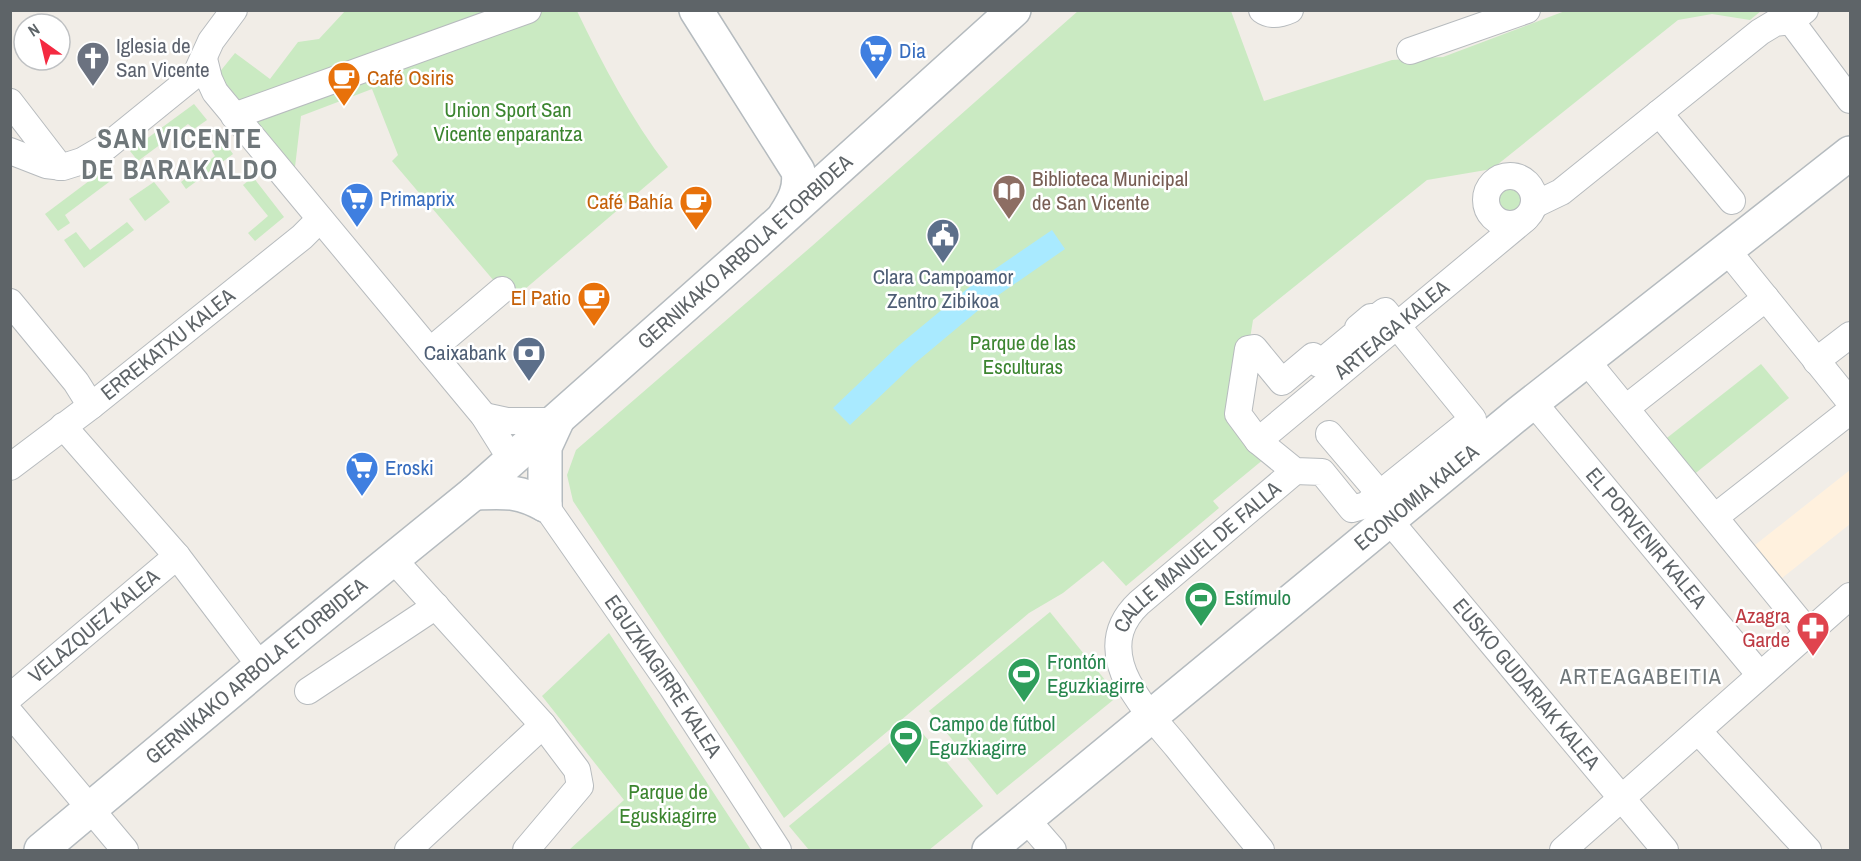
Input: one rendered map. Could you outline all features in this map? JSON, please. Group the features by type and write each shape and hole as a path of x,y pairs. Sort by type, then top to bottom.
{"street":[{"path":"696,10 798,171 799,184 794,201 783,219"},
{"name":"GERNIKAKO ARBOLA ETORBIDEA","path":"41,850 261,666 474,493 1014,10"},
{"path":"1262,10 1267,14 1290,10"},
{"path":"1410,51 1527,10"},
{"path":"10,151 46,165 60,167 82,161 106,147 196,74 226,13"},
{"path":"234,116 517,15"},
{"path":"1798,16 1851,100"},
{"name":"ARTEAGA KALEA","path":"1258,441 1397,326 1529,212 1561,192 1760,32 1775,23 1798,16"},
{"name":"EGUZKIAGIRRE KALEA","path":"204,59 215,92 484,416 511,459 672,687 778,850"},
{"path":"10,102 60,167"},
{"path":"1659,113 1732,201"},
{"name":"ECONOMIA KALEA","path":"989,850 1152,716 1388,509 1533,402 1851,153"},
{"name":"ERREKATXU KALEA","path":"10,467 91,406 320,219"},
{"path":"1726,250 1851,402"},
{"path":"430,351 502,290"},
{"path":"1626,408 1766,298"},
{"path":"10,302 76,382 91,406"},
{"path":"1385,310 1397,326 1473,419 1388,509 1366,505 1352,509 1322,472 1295,471 1258,441 1238,414 1248,349 1254,348 1282,382 1313,356 1319,364 1360,330 1358,328 1371,317 1373,320 1385,310"},
{"path":"1816,361 1851,335"},
{"path":"1586,360 1808,632"},
{"name":"EL PORVENIR KALEA","path":"1533,402 1760,675"},
{"path":"1715,517 1851,411"},
{"path":"474,493 501,492 526,495 545,505 545,447 557,421 507,421 484,416"},
{"name":"VELAZQUEZ KALEA","path":"63,426 177,556 255,659"},
{"name":"EUSKO GUDARIAK KALEA","path":"1329,434 1621,799 1665,850"},
{"name":"CALLE MANUEL DE FALLA","path":"1261,850 1152,716 1126,679 1120,663 1119,634 1124,620 1139,603 1295,471"},
{"name":"VELAZQUEZ KALEA","path":"10,697 177,556"},
{"path":"393,560 543,725 578,770 580,786 526,850"},
{"path":"1563,850 1851,596"},
{"path":"308,691 436,606"},
{"path":"10,713 125,850"},
{"path":"408,850 543,725"},
{"path":"1698,731 1808,850"},
{"path":"1026,819 1053,850"}],"shaded area":[{"path":"1850,470 1850,524 1777,582 1750,549"}],"green space":[{"name":"Union Sport San Vicente enparantza","path":"345,11 577,11 618,91 668,167 511,301 392,161 398,155 372,89 301,116 295,167 218,74 235,53 270,79 298,42 319,39"},
{"name":"Parque de las Esculturas","path":"1078,11 1231,11 1264,101 1392,60 1443,57 1565,11 1761,11 1750,20 1712,14 1678,20 1492,169 1427,180 1253,320 1238,414 1270,454 1213,501 1219,508 1126,586 1103,561 1063,593 1029,613 784,818 573,501 567,475 576,450"},
{"path":"194,104 207,120 194,129 188,124 138,161 130,151"},
{"path":"222,139 233,154 186,189 181,182 215,156 210,148"},
{"path":"105,169 113,179 65,215 70,223 58,231 45,214"},
{"path":"253,177 284,217 255,241 248,233 268,216 243,185"},
{"path":"154,182 170,202 145,221 129,199"},
{"path":"1510,185 1520,189 1524,199 1520,209 1510,213 1500,209 1496,199 1500,189"},
{"path":"127,222 134,230 84,268 64,240 76,232 90,250"},
{"path":"1761,364 1789,398 1692,476 1663,441"},
{"name":"Frontón Eguzkiagirre","path":"1050,612 1118,696 997,795 929,711"},
{"name":"Parque de Eguskiagirre","path":"609,633 751,850 569,850 624,800 542,696"},
{"name":"Campo de fútbol Eguzkiagirre","path":"914,723 983,806 929,850 809,850 789,826"}],"water":[{"path":"1052,230 1065,249 987,303 914,364 850,425 833,408 898,346 973,284"}],"place":[{"name":"Dia","path":"876,80"},
{"name":"Iglesia de San Vicente","path":"93,87"},
{"name":"Café Osiris","path":"344,107"},
{"name":"Biblioteca Municipal de San Vicente","path":"1009,220"},
{"name":"Primaprix","path":"357,228"},
{"name":"Café Bahía","path":"696,231"},
{"name":"Clara Campoamor Zentro Zibikoa","path":"943,264"},
{"name":"El Patio","path":"594,327"},
{"name":"Caixabank","path":"529,382"},
{"name":"Eroski","path":"362,497"},
{"name":"Estímulo","path":"1201,627"},
{"name":"Azagra Garde","path":"1813,657"},
{"name":"Frontón Eguzkiagirre","path":"1024,703"},
{"name":"Campo de fútbol Eguzkiagirre","path":"906,765"}],"district":[{"name":"SAN VICENTE DE BARAKALDO","path":"180,154"},
{"name":"ARTEAGABEITIA","path":"1641,676"}]}
